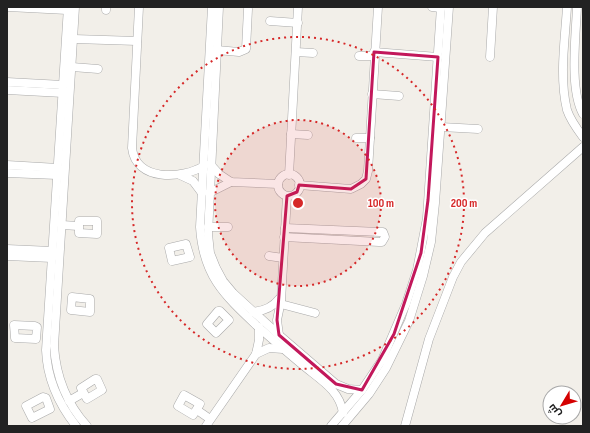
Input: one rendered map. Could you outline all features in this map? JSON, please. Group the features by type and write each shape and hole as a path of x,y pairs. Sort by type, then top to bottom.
{"street":[{"path":"8,7 70,8"},
{"path":"139,7 132,148 133,156 140,166 150,172 179,175 189,173 207,165"},
{"path":"212,7 207,165 200,227 207,264 214,279 233,304 284,350 334,386 362,390"},
{"path":"208,144 217,50 219,7"},
{"path":"289,175 298,7"},
{"path":"299,185 351,189 361,184 367,175 378,7"},
{"path":"432,7 444,7"},
{"path":"342,426 381,377 399,342 414,306 423,276 431,242 436,203 438,57 444,7"},
{"path":"332,426 362,390 388,347 406,304 417,270 427,218 436,144 441,127 444,7"},
{"path":"490,56 493,7"},
{"path":"567,7 563,60 565,96 568,111 576,127 583,136"},
{"path":"577,7 575,60 576,79 577,95 583,114"},
{"path":"70,8 74,40 72,67 58,172 46,350 48,368 53,387 66,413 76,426"},
{"path":"70,8 63,89 65,120 62,225 54,336 55,355 60,382 69,401 87,426"},
{"path":"217,50 240,52 246,50 248,9"},
{"path":"270,21 298,23"},
{"path":"74,40 137,41"},
{"path":"296,52 313,53"},
{"path":"358,56 374,54 438,57"},
{"path":"72,67 98,69"},
{"path":"7,82 63,89"},
{"path":"7,90 63,89"},
{"path":"372,94 399,96"},
{"path":"441,127 478,129"},
{"path":"291,134 308,135"},
{"path":"356,138 370,138"},
{"path":"405,426 429,339 453,277 461,262 471,248 485,233 583,147"},
{"path":"207,165 230,182"},
{"path":"9,169 58,172"},
{"path":"179,175 192,181 205,193 208,242 210,253 219,274 233,293 334,386 340,400 343,413"},
{"path":"289,175 296,178 299,185 297,192 287,196 280,192 278,184 282,177 289,175"},
{"path":"205,193 230,182 278,184"},
{"path":"279,335 276,320 283,258 287,196"},
{"path":"62,225 78,226"},
{"path":"208,227 228,228"},
{"path":"380,232 385,234 386,237 382,242 379,242 285,233 380,232"},
{"path":"189,252 203,249"},
{"path":"7,252 52,254"},
{"path":"268,256 283,258"},
{"path":"253,312 268,308 279,301"},
{"path":"279,301 315,313"},
{"path":"56,302 71,303"},
{"path":"224,315 233,304"},
{"path":"206,426 256,354 259,340 259,326"},
{"path":"37,334 46,334"},
{"path":"256,354 269,348 284,350"},
{"path":"69,401 83,393"},
{"path":"49,403 58,399"},
{"path":"197,410 210,419"}],"highlighted area":[{"path":"374,52 438,57 428,200 421,253 394,334 362,390 336,384 279,335 277,320 287,196 297,192 299,185 351,189 366,179"}]}
